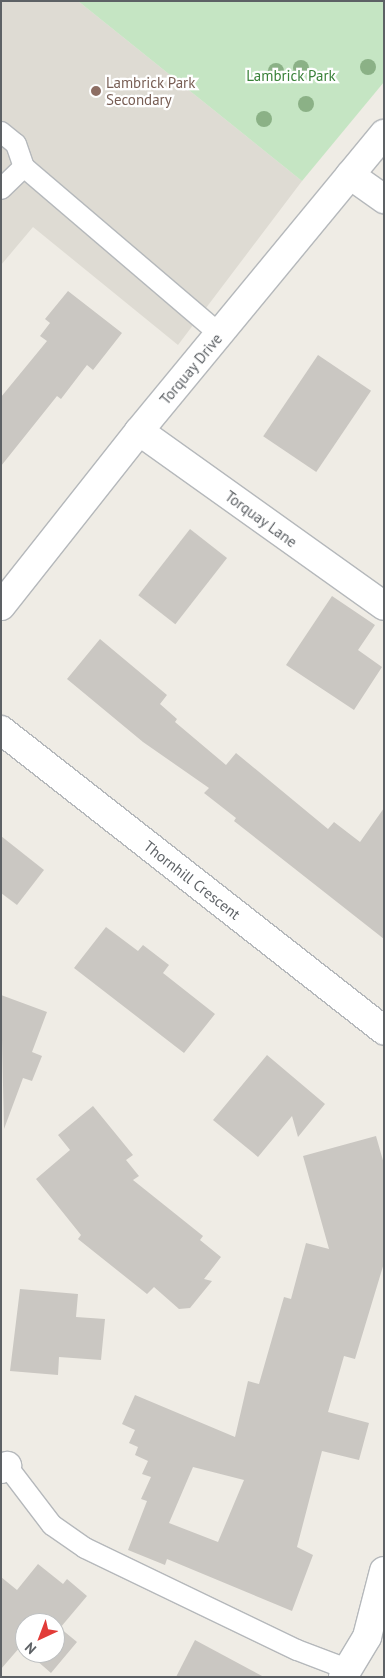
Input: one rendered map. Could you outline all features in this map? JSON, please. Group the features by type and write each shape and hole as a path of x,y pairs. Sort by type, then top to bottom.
{"street":[{"name":"Torquay Drive","path":"1,606 139,431 221,335 384,134"},
{"path":"350,175 384,199"},
{"name":"Torquay Lane","path":"139,431 384,606"},
{"name":"Thornhill Crescent","path":"1,730 384,1030"},
{"path":"345,1673 367,1637 384,1571"}],"lane":[{"path":"1,132 16,144 24,167 221,335"},
{"path":"1,189 24,167"},
{"path":"4,1467 52,1525 84,1548 345,1673"}],"shaded area":[{"name":"Lambrick Park Secondary","path":"1,1 78,1 302,181 178,345 33,227 1,265"}],"green space":[{"name":"Lambrick Park","path":"78,1 384,1 384,82 302,181"}],"building":[{"path":"68,291 122,333 93,370 87,365 61,399 57,396 1,466 1,397 47,341 40,336 50,323 45,319"},
{"path":"318,355 371,391 316,472 263,436"},
{"path":"190,529 227,558 175,624 138,595"},
{"path":"332,596 375,625 358,650 382,667 354,710 286,665"},
{"path":"100,639 167,695 160,704 177,719 175,722 226,765 236,753 328,829 334,822 360,842 384,808 384,939 234,821 236,818 204,793 209,788 143,742 67,679"},
{"path":"1,836 44,870 17,905 1,893"},
{"path":"106,927 138,951 143,945 169,965 163,973 215,1014 184,1053 74,968"},
{"path":"1,995 47,1012 32,1052 42,1056 32,1081 23,1078 4,1129"},
{"path":"267,1055 325,1104 298,1137 292,1116 258,1157 213,1120"},
{"path":"93,1106 133,1155 126,1160 139,1176 133,1180 203,1236 200,1240 221,1257 204,1279 212,1281 190,1308 179,1309 154,1287 147,1294 78,1239 81,1235 36,1179 70,1150 58,1135"},
{"path":"376,1136 384,1164 384,1263 355,1359 344,1356 328,1412 369,1423 359,1460 322,1451 297,1547 313,1555 292,1611 167,1559 165,1565 128,1550 147,1501 141,1499 151,1477 142,1474 148,1461 135,1455 138,1447 129,1443 135,1430 122,1424 135,1395 235,1437 248,1381 259,1384 284,1297 291,1299 306,1243 329,1249 303,1156","holes":["193,1467 244,1480 218,1542 169,1523"]},
{"path":"20,1289 78,1294 76,1317 105,1319 101,1360 59,1357 58,1375 10,1371"},
{"path":"38,1564 63,1584 67,1579 87,1596 65,1622 65,1613 15,1613 15,1653 1,1669 1,1577 17,1590"},
{"path":"65,1632 77,1642 65,1656"},
{"path":"195,1640 264,1677 176,1677"},
{"path":"40,1663 59,1663 51,1673"}],"place":[{"name":"Lambrick Park Secondary","path":"96,91"}]}
